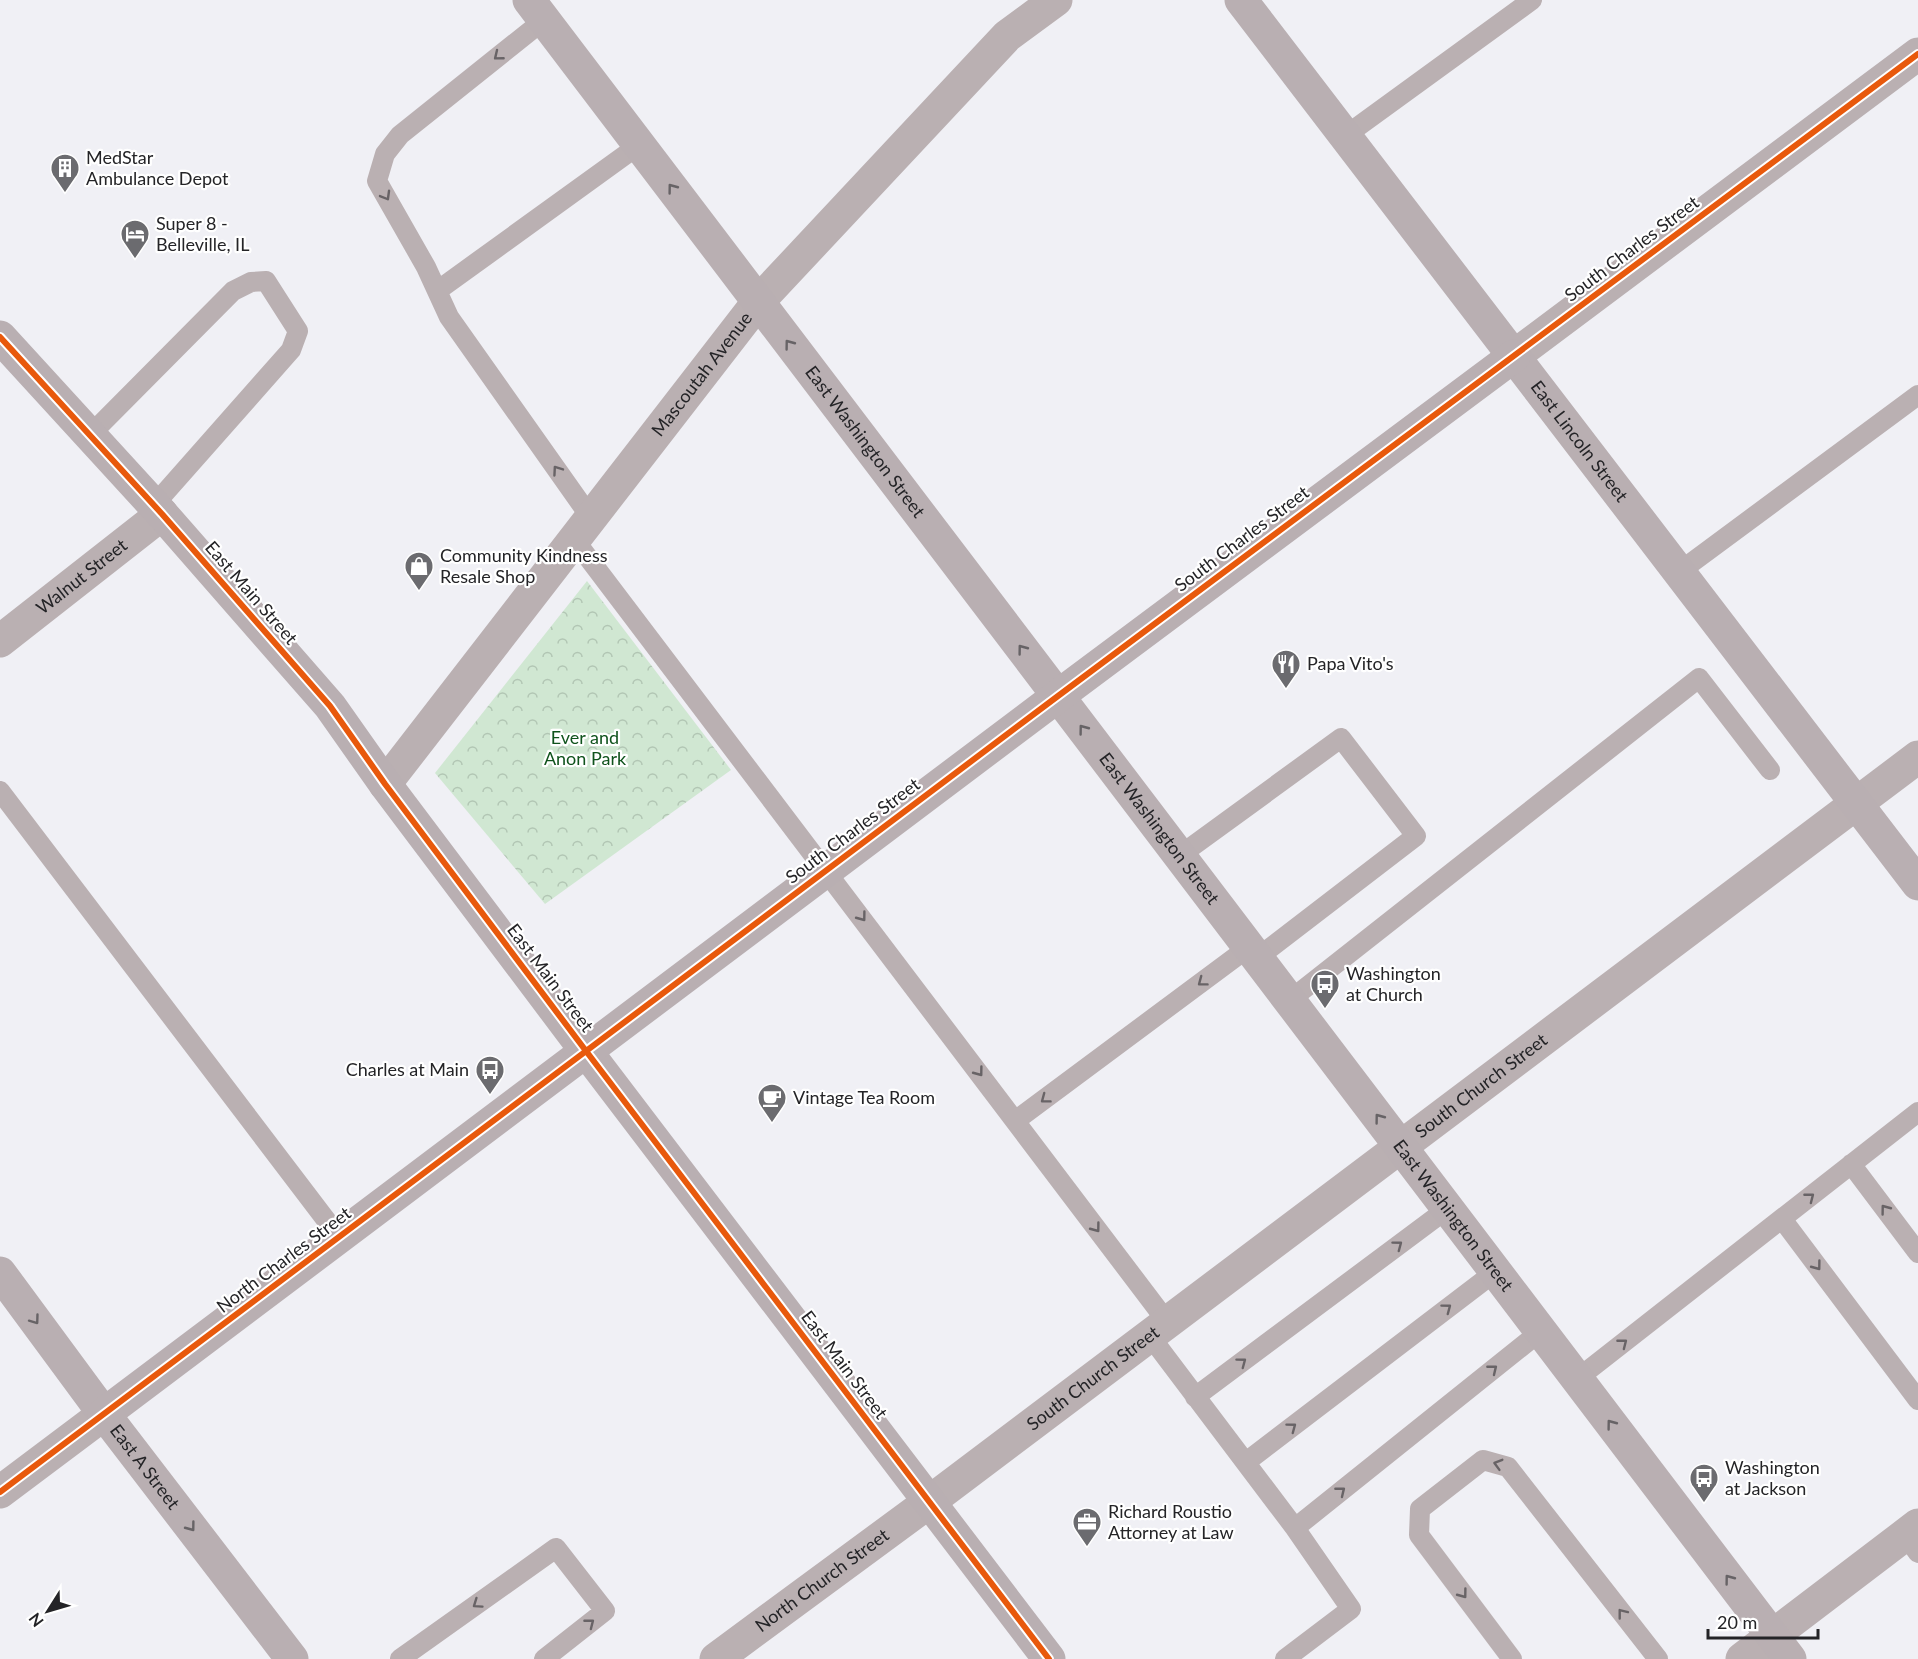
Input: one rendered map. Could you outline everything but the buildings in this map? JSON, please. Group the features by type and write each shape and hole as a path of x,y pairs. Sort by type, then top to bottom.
{"street":[{"name":"Mascoutah Avenue","path":"385,784 758,302 1007,36 1056,0"},
{"name":"East Lincoln Street","path":"1241,0 1918,885"},
{"name":"East Washington Street","path":"536,10 1781,1647"},
{"name":"South Charles Street","path":"586,1051 1918,54"},
{"name":"East Main Street","path":"0,337 158,510 330,706 385,784 586,1051 1048,1659"},
{"name":"Walnut Street","path":"0,641 158,510"},
{"name":"South Church Street","path":"929,1502 1918,757"},
{"name":"North Charles Street","path":"0,1492 586,1051"},
{"name":"East A Street","path":"0,1273 104,1414 292,1659"},
{"name":"North Church Street","path":"716,1659 929,1502"},
{"path":"1742,1659 1781,1647 1914,1538"}],"lane":[{"path":"1345,136 1532,0"},
{"path":"536,10 400,135 385,154 377,181 426,267 448,317 583,529 826,870 1015,1121 1159,1329 1195,1397 1295,1528 1351,1609 1285,1659"},
{"path":"437,291 639,145"},
{"path":"90,435 234,291 251,282 266,281 298,331 291,350 158,510"},
{"path":"1679,572 1918,395"},
{"path":"1290,1000 1699,678 1770,770"},
{"path":"1015,1121 1416,836 1341,738 1179,856"},
{"path":"0,791 339,1237"},
{"path":"1577,1379 1918,1112"},
{"path":"1851,1164 1914,1240"},
{"path":"1195,1397 1447,1209"},
{"path":"1782,1219 1918,1400"},
{"path":"1245,1462 1495,1272"},
{"path":"1295,1528 1541,1331"},
{"path":"1512,1659 1419,1535 1420,1509 1483,1460 1508,1467 1658,1659"},
{"path":"400,1659 556,1548 605,1611 544,1659"}],"green space":[{"name":"Ever and Anon Park","path":"587,581 731,770 545,904 435,773"}],"cycle path":[{"path":"0,1492 1058,696 1918,54"},
{"path":"0,337 162,514 330,706 385,784 586,1051 1049,1659"}],"place":[{"name":"MedStar Ambulance Depot","path":"65,194"},
{"name":"Super 8 - Belleville, IL","path":"135,260"},
{"name":"Community Kindness Resale Shop","path":"419,592"},
{"name":"Papa Vito's","path":"1286,690"},
{"name":"Washington at Church","path":"1325,1010"},
{"name":"Charles at Main","path":"490,1096"},
{"name":"Vintage Tea Room","path":"772,1124"},
{"name":"Washington at Jackson","path":"1704,1504"},
{"name":"Richard Roustio Attorney at Law","path":"1087,1548"}]}
